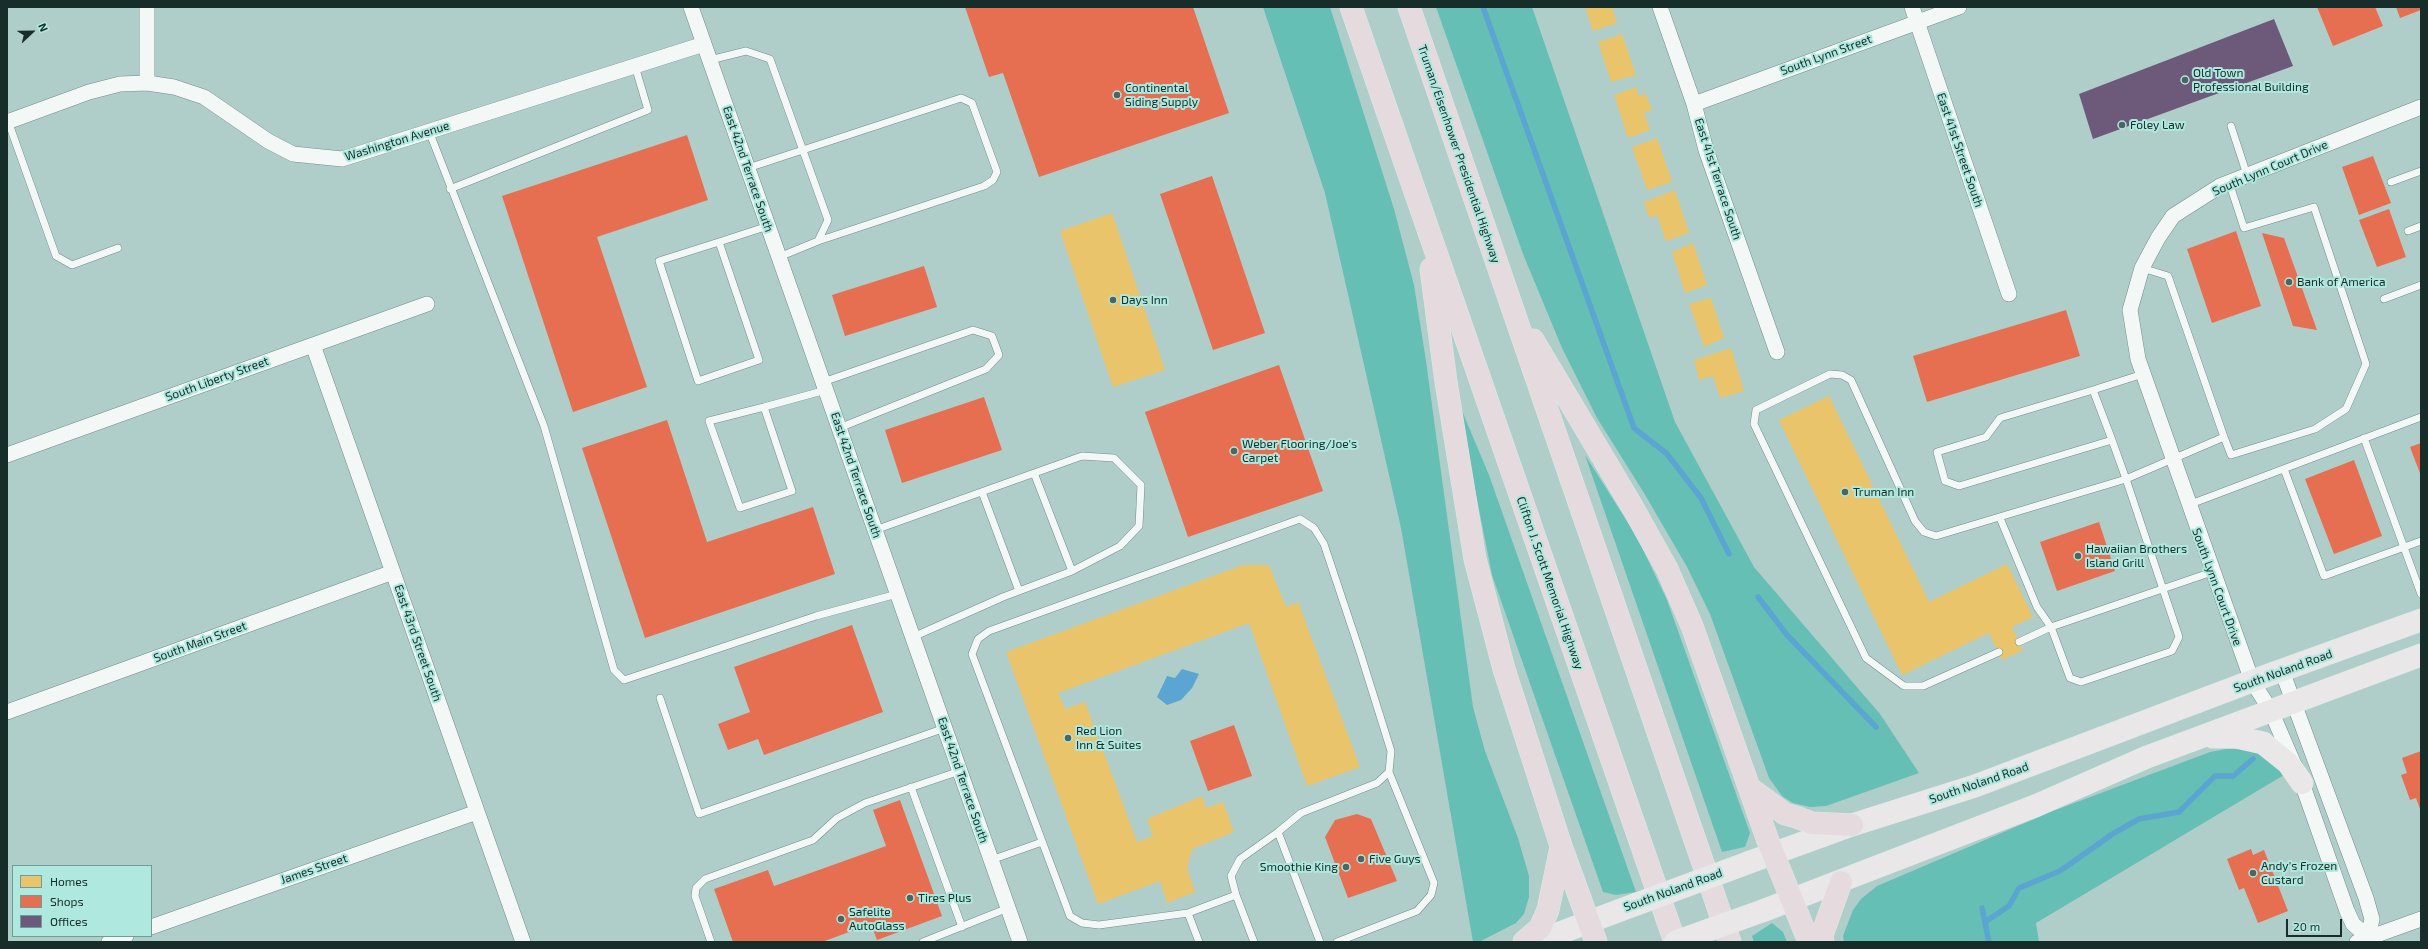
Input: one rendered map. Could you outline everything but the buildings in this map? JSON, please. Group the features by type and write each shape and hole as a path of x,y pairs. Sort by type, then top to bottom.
{"highway":[{"path":"1351,7 1426,225 1446,382 1475,559 1504,669 1561,846 1587,922 1596,942"},
{"name":"Truman/Eisenhower Presidential Highway","path":"1409,7 1510,301"},
{"name":"Clifton J. Scott Memorial Highway","path":"1426,225 1675,942"},
{"path":"1510,301 1633,508 1666,569 1692,626 1773,854 1809,942"},
{"path":"1510,301 1730,942"},
{"path":"1751,789 1785,814 1812,823 1852,825"},
{"path":"1524,942 1540,928 1548,910 1561,846"},
{"path":"1823,942 1822,935 1841,882"}],"main road":[{"name":"South Noland Road","path":"1536,942 1852,825 1975,786 2252,681 2421,620"},
{"path":"1675,942 1841,882 2035,806 2147,757 2421,655"},
{"path":"2203,736 2236,737 2263,743 2288,763 2302,783"}],"street":[{"path":"147,7 147,83"},
{"name":"East 42nd Terrace South","path":"691,7 1020,942"},
{"name":"East 41st Terrace South","path":"1660,7 1694,104 1706,150 1777,352"},
{"name":"East 41st Street South","path":"1912,7 2009,294"},
{"name":"South Lynn Street","path":"1694,104 1959,7"},
{"name":"Washington Avenue","path":"7,121 89,92 120,84 147,83 174,87 204,96 268,141 293,154 342,159 704,44"},
{"name":"South Lynn Court Drive","path":"2362,940 2346,911 2302,783 2271,711 2252,681 2188,505 2138,360 2130,310 2142,268 2158,238 2174,216 2229,182 2419,110"},
{"name":"South Liberty Street","path":"7,455 426,304"},
{"name":"East 43rd Street South","path":"313,345 523,942"},
{"name":"South Main Street","path":"7,712 393,572"},
{"path":"2282,671 2366,898 2372,919 2362,940"},
{"name":"James Street","path":"152,927 477,812"},
{"path":"2362,940 2421,919"},
{"path":"109,942 123,937"}],"lane":[{"path":"710,60 746,51 770,59 828,220 818,241"},
{"path":"450,189 648,110 635,66"},
{"path":"748,168 961,98 972,103 997,172 993,180 984,186 818,241 779,257"},
{"path":"7,121 56,256 72,265 118,248"},
{"path":"2231,126 2247,175"},
{"path":"429,131 450,189 544,426 614,670 624,680 816,616 897,594"},
{"path":"2391,182 2421,171"},
{"path":"2142,268 2168,276 2231,455 2315,429 2346,409 2366,364 2314,207 2244,228 2229,182"},
{"path":"719,242 759,360 698,381 658,261 768,226"},
{"path":"2408,231 2421,226"},
{"path":"2384,299 2421,284"},
{"path":"764,407 792,491 740,508 709,422 764,407 973,330 992,336 999,355 986,369 839,428"},
{"path":"1999,652 1923,686 1904,686 1866,658 1754,424 1756,410 1830,374 1842,374 1851,380 1915,521 1924,532 1936,536 2126,479 2224,437"},
{"path":"2112,440 1959,486 1945,481 1937,452 1986,437 2000,418 2143,374"},
{"path":"2000,518 2037,607 2051,627 2070,678 2081,682 2172,651 2180,637 2126,479 2093,390"},
{"path":"2188,505 2421,417"},
{"path":"2364,438 2421,594"},
{"path":"875,530 1082,456 1114,458 1141,485 1139,526 1120,546 1072,571 1019,591 913,637"},
{"path":"2284,469 2324,576 2421,541"},
{"path":"1034,473 1072,571"},
{"path":"982,492 1019,591"},
{"path":"1236,895 1188,913 1099,925 1082,923 1070,916 972,654 978,639 989,631 1300,519 1314,528 1324,544 1391,751 1389,772 1434,883 1431,895 1417,911 1337,942"},
{"path":"2019,642 2051,627 2212,572"},
{"path":"660,698 699,814 945,728"},
{"path":"711,942 695,896 696,888 705,879 813,840 837,818 865,803 960,771"},
{"path":"1254,942 1236,895 1231,876 1240,858 1278,832 1301,813 1377,783 1389,772"},
{"path":"911,787 962,927"},
{"path":"1278,832 1320,942"},
{"path":"991,860 1042,842"},
{"path":"923,942 1008,908"},
{"path":"1188,913 1199,942"}],"shaded area":[{"path":"1263,7 1330,7 1394,209 1414,285 1426,361 1473,707 1485,751 1518,838 1529,876 1529,897 1524,914 1516,923 1479,942 1473,942 1401,528 1325,193"},
{"path":"1436,7 1532,7 1675,422 1754,567 1880,714 1919,773 1826,806 1810,807 1793,803 1782,796 1769,778 1710,614 1687,567 1644,493 1597,418 1562,348 1523,254"},
{"path":"1457,399 1489,475 1636,892 1616,895 1603,892 1492,575"},
{"path":"1585,455 1637,537 1667,600 1750,833 1745,847 1722,852"},
{"path":"1182,669 1199,674 1192,688 1181,700 1167,705 1157,697 1167,676 1175,678"},
{"path":"2226,749 2252,749 2263,753 2284,775 2036,923 2039,942 1844,942 1843,936 1853,910 1861,899 1877,886 2053,811 2210,752"},
{"path":"1772,923 1783,932 1787,942 1754,942 1752,936"}],"waterway":[{"path":"1483,7 1634,428 1667,454 1701,498 1729,554"},
{"path":"1758,597 1787,635 1876,727"},
{"path":"1985,922 2009,906 2019,888 2060,871 2114,833 2139,819 2179,812 2215,776 2233,776 2253,759"},
{"path":"1982,908 1989,942"}],"place":[{"name":"Old Town Professional Building","path":"2185,80"},
{"name":"Continental Siding Supply","path":"1117,95"},
{"name":"Foley Law","path":"2122,125"},
{"name":"Bank of America","path":"2289,282"},
{"name":"Days Inn","path":"1113,300"},
{"name":"Weber Flooring/Joe's Carpet","path":"1234,451"},
{"name":"Truman Inn","path":"1845,492"},
{"name":"Hawaiian Brothers Island Grill","path":"2078,556"},
{"name":"Red Lion Inn & Suites","path":"1068,738"},
{"name":"Five Guys","path":"1361,859"},
{"name":"Smoothie King","path":"1346,867"},
{"name":"Andy's Frozen Custard","path":"2253,873"},
{"name":"Tires Plus","path":"910,898"},
{"name":"Safelite AutoGlass","path":"841,919"}]}
